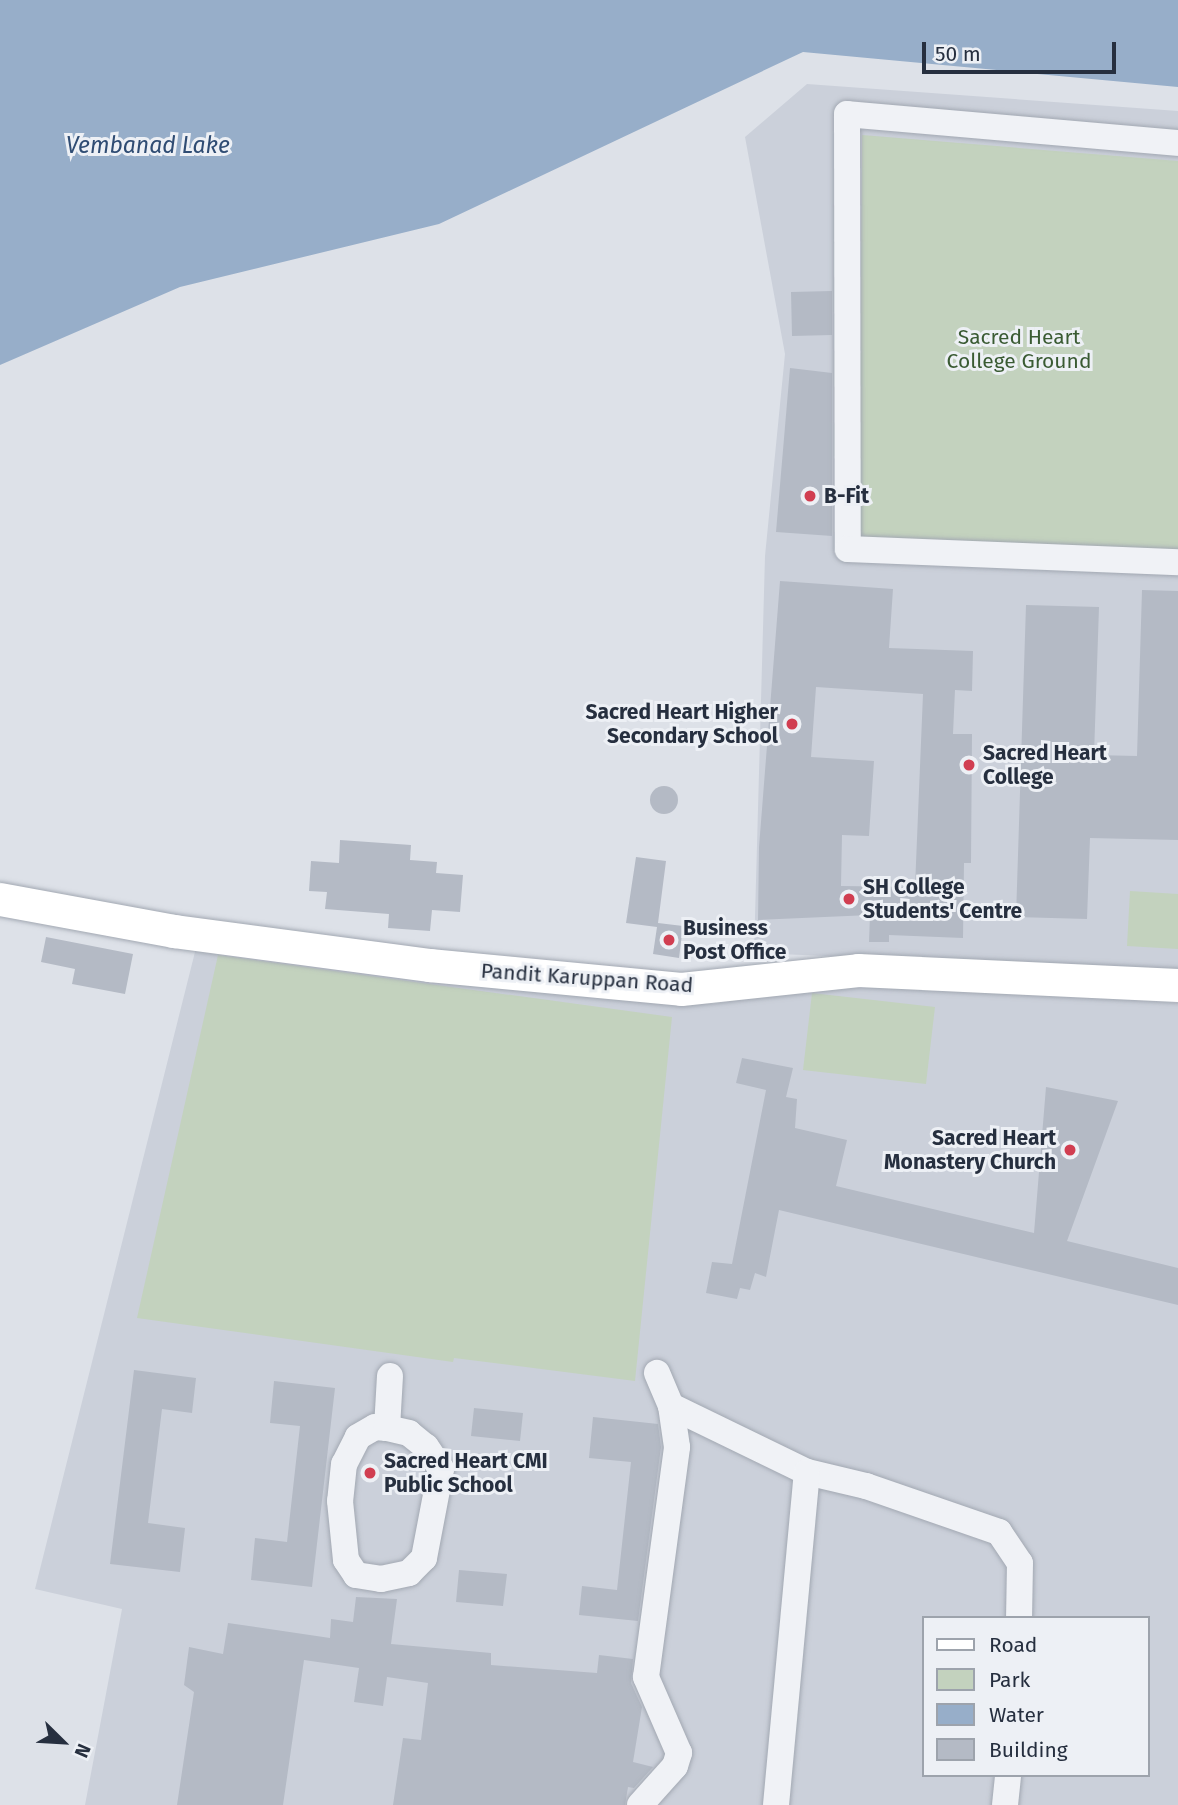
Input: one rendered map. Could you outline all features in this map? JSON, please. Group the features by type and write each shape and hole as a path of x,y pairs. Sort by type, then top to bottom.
{"main road":[{"name":"Pandit Karuppan Road","path":"0,900 174,931 429,965 681,989 858,970 1178,985"}],"lane":[{"path":"1178,143 846,114 848,549 1178,562"},
{"path":"640,1805 674,1766 679,1753 646,1677 677,1447 671,1406 657,1373"},
{"path":"387,1428 390,1376"},
{"path":"671,1406 807,1472 866,1486 999,1532 1020,1563 1019,1616"},
{"path":"375,1427 387,1428 409,1433 426,1447 441,1469 424,1558 409,1573 381,1579 356,1575 346,1560 340,1501 344,1464 358,1437 375,1427"},
{"path":"776,1805 807,1472"},
{"path":"1005,1805 1008,1777"}],"shaded area":[{"path":"807,84 1178,111 1178,971 754,953 765,556 785,354 745,137"},
{"path":"197,944 713,1004 855,980 1178,1003 1178,1805 85,1805 122,1609 35,1589"}],"green space":[{"name":"Sacred Heart College Ground","path":"862,135 1178,161 1178,550 859,537"},
{"path":"1130,891 1178,894 1178,949 1127,946"},
{"path":"218,955 672,1017 635,1381 454,1358 453,1362 137,1318"},
{"path":"812,993 935,1007 926,1084 803,1070"}],"water":[{"name":"Vembanad Lake","path":"0,0 1178,0 1178,87 803,52 439,224 180,287 0,365"}],"building":[{"path":"832,291 832,335 792,336 791,292"},
{"path":"790,368 832,373 832,536 776,532"},
{"path":"780,581 893,589 889,648 973,651 972,691 955,690 953,734 972,734 971,863 964,863 963,938 889,935 889,942 869,942 870,915 758,920 759,847","holes":["816,687 923,694 915,887 841,886 842,835 869,836 874,761 811,757"]},
{"path":"1142,590 1178,591 1178,840 1090,838 1087,919 1016,917 1026,605 1099,607 1094,755 1137,756"},
{"path":"664,786 674,790 678,800 674,810 664,814 654,810 650,800 654,790"},
{"path":"340,840 411,845 410,860 437,862 436,873 463,875 460,912 432,910 430,931 388,928 389,914 325,909 327,892 309,891 311,861 339,863"},
{"path":"636,857 666,861 658,923 683,926 679,958 653,954 657,927 626,923"},
{"path":"46,937 133,954 125,994 72,984 75,969 41,962"},
{"path":"742,1058 793,1068 786,1097 797,1099 795,1128 847,1140 836,1186 1034,1233 1046,1087 1118,1101 1067,1241 1178,1268 1178,1305 779,1210 766,1277 755,1273 750,1290 740,1288 737,1299 706,1293 712,1262 732,1264 766,1090 736,1083"},
{"path":"134,1370 196,1378 192,1413 162,1409 148,1523 185,1528 180,1572 110,1564"},
{"path":"274,1381 335,1388 312,1587 251,1580 255,1538 287,1542 300,1426 270,1423"},
{"path":"474,1408 523,1413 520,1441 471,1436"},
{"path":"593,1417 658,1424 661,1447 638,1621 579,1615 582,1586 617,1590 631,1462 589,1458"},
{"path":"459,1570 507,1574 503,1606 456,1602"},
{"path":"356,1597 397,1599 391,1644 491,1653 491,1665 597,1673 599,1655 633,1659 631,1683 642,1707 633,1762 653,1767 634,1788 628,1787 625,1805 393,1805 403,1738 421,1740 428,1683 387,1677 383,1706 354,1702 359,1668 304,1660 283,1805 177,1805 194,1692 184,1685 189,1647 223,1654 228,1623 330,1638 331,1619 353,1622"}],"place":[{"name":"B-Fit","path":"810,496"},
{"name":"Sacred Heart Higher Secondary School","path":"792,724"},
{"name":"Sacred Heart College","path":"969,765"},
{"name":"SH College Students' Centre","path":"849,899"},
{"name":"Business Post Office","path":"669,940"},
{"name":"Sacred Heart Monastery Church","path":"1070,1150"},
{"name":"Sacred Heart CMI Public School","path":"370,1473"}]}
